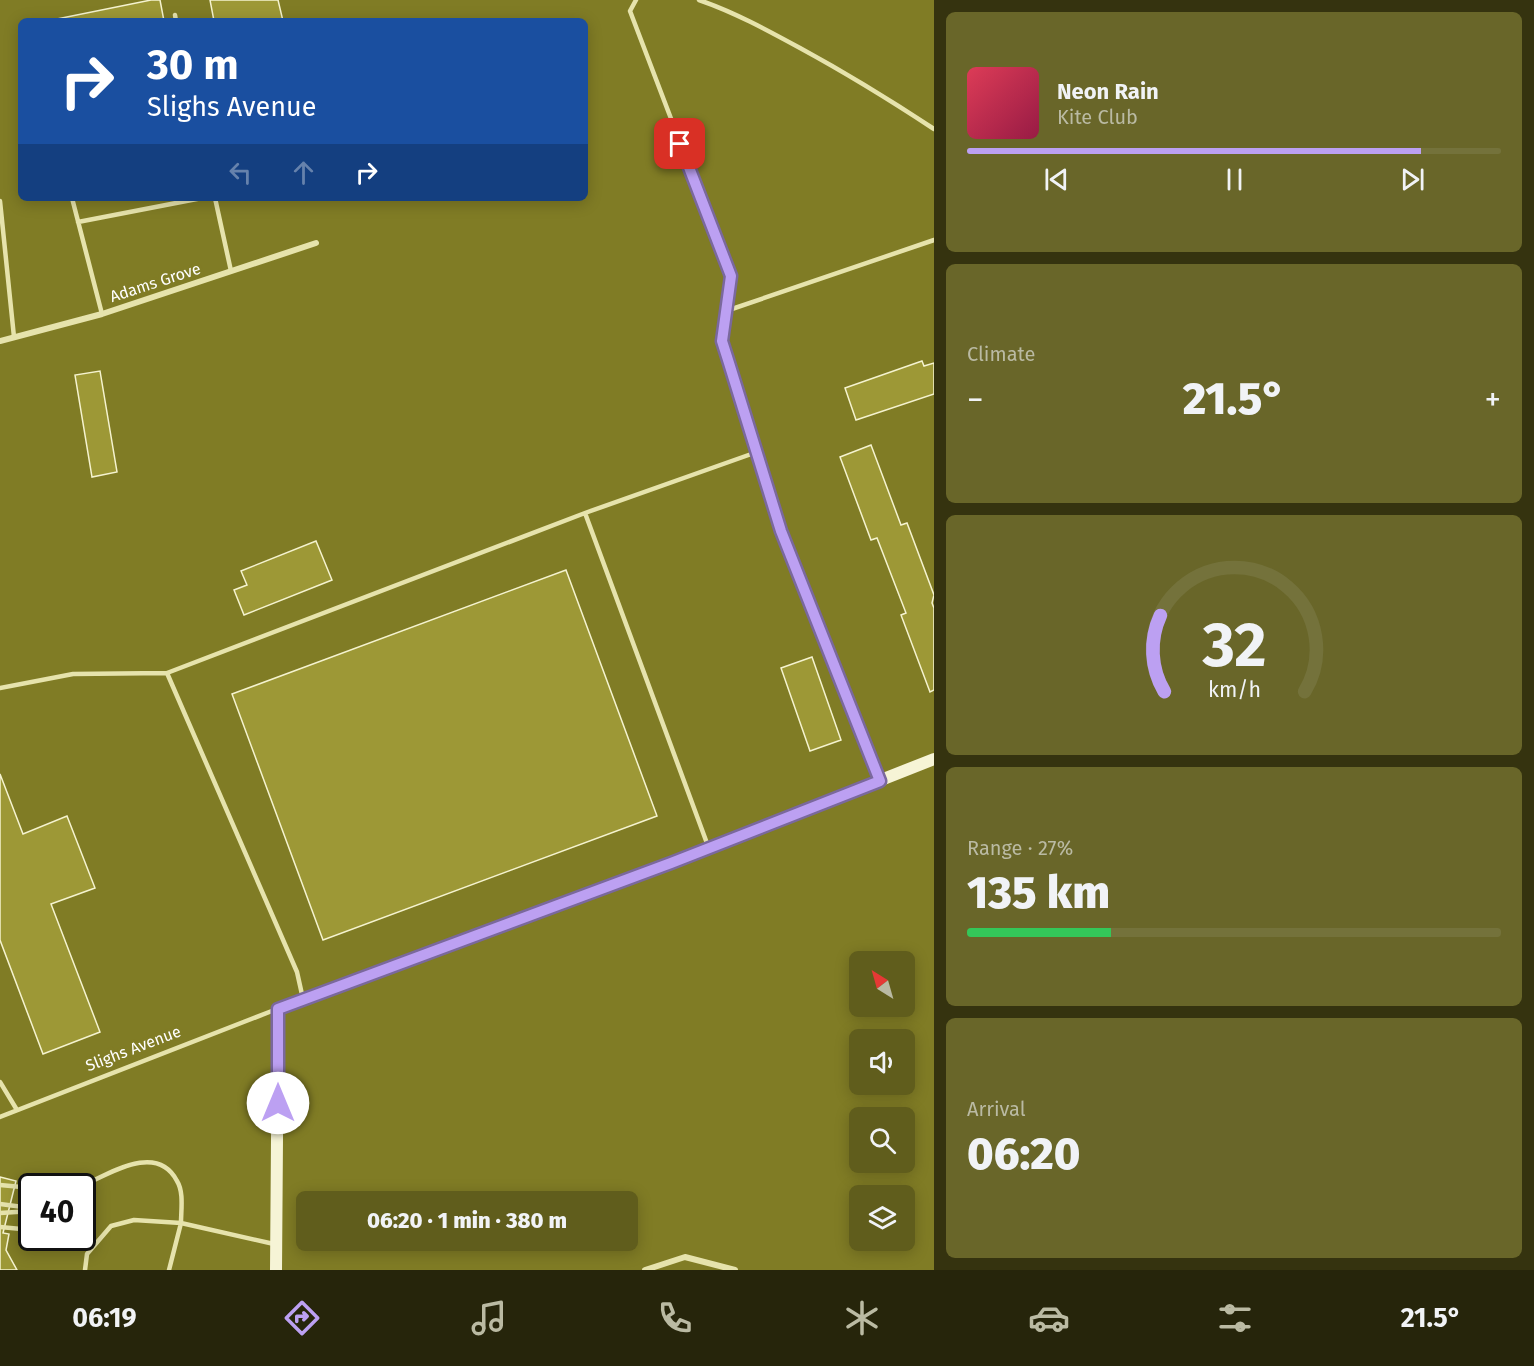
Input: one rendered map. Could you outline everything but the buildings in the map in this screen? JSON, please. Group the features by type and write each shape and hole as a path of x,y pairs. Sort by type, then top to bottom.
{"street":[{"name":"Adams Grove","path":"0,341 102,314 316,243"},
{"name":"Slighs Avenue","path":"278,1009 709,848 934,759"},
{"path":"276,1270 278,1009"},
{"path":"645,1270 685,1257 735,1270"}],"lane":[{"path":"636,0 630,11 731,276 722,341 781,531 880,781"},
{"path":"699,0 721,7 775,34 872,87 934,129"},
{"path":"0,201 14,337"},
{"path":"73,201 102,314"},
{"path":"78,222 186,201"},
{"path":"216,201 231,271"},
{"path":"726,311 934,240"},
{"path":"0,688 73,674 168,673 585,513 757,452"},
{"path":"585,513 709,848"},
{"path":"168,673 297,972 303,999"},
{"name":"Slighs Avenue","path":"0,1117 278,1009"},
{"path":"0,1082 17,1110"},
{"path":"96,1180 127,1166 143,1162 155,1162 168,1168 178,1182 181,1196 181,1223 169,1270"},
{"path":"0,1185 18,1187"},
{"path":"0,1204 18,1206"},
{"path":"0,1213 18,1212"},
{"path":"85,1270 87,1254 111,1226 134,1220 181,1223 277,1245"},
{"path":"0,1227 18,1229"}],"route":[{"path":"278,1103 278,1009 671,863 880,781 781,531 722,341 731,276 680,144"}]}
